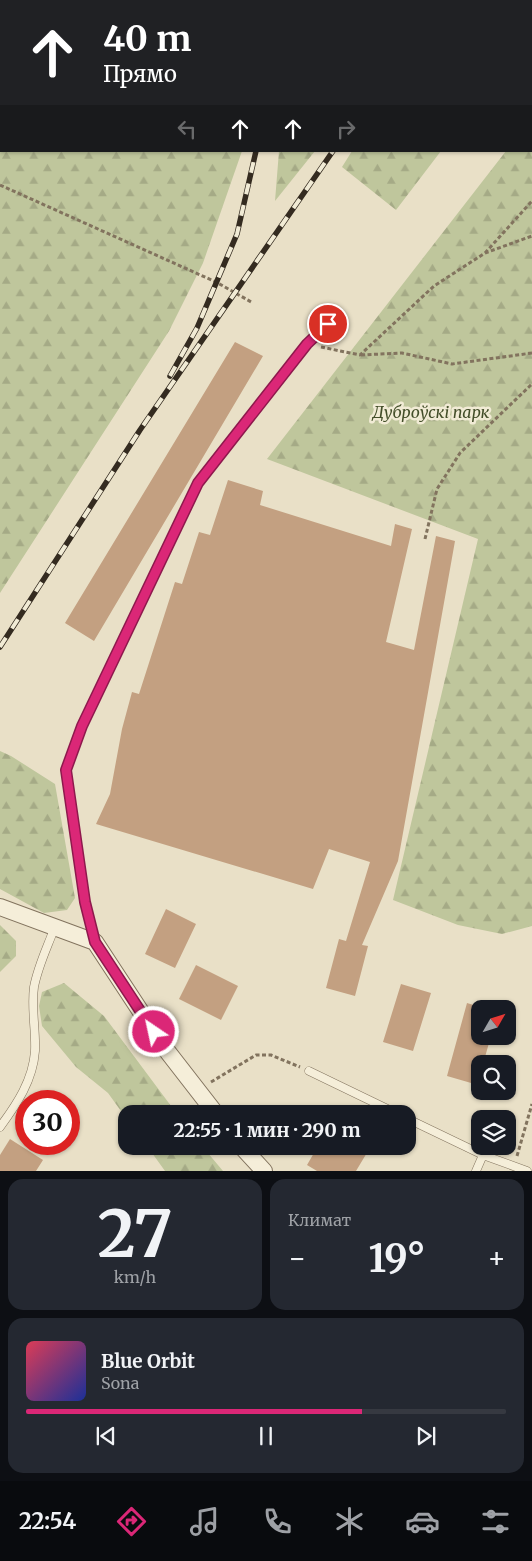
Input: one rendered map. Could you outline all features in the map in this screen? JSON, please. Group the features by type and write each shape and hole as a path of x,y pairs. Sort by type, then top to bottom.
{"street":[{"path":"0,907 54,929 95,942 164,1047 209,1105"},
{"path":"250,1155 264,1171"}],"lane":[{"path":"95,942 85,902 66,770 82,726 198,483 307,344 328,324"},
{"path":"0,1127 17,1102 32,1070 35,1051 34,987 39,966 54,929"},
{"path":"310,1071 380,1105"},
{"path":"416,1123 471,1149"},
{"path":"476,1171 483,1155 527,1171"}],"path":[{"path":"0,185 216,282 253,303"},
{"path":"485,253 532,201"},
{"path":"360,356 434,286 485,253 532,236"},
{"path":"307,344 360,356 402,353 452,364 532,353"},
{"path":"425,539 437,489 460,453 532,384"},
{"path":"198,1090 256,1055 272,1055 310,1071"},
{"path":"515,1166 532,1104"}],"green space":[{"path":"0,152 242,152 203,263 169,331 0,593"},
{"path":"279,152 314,152 275,201"},
{"path":"351,152 440,152 396,210 342,167"},
{"name":"Дуброўскі парк","path":"505,152 532,152 532,926 502,934 458,925 393,900 478,539 267,459"},
{"path":"0,751 55,784 75,898 67,910 44,913 0,889"},
{"path":"0,925 16,941 16,956 0,972"},
{"path":"64,983 104,1016 170,1105 118,1105 118,1107 108,1093 76,1067 42,1026 39,1006 42,992"},
{"path":"153,1155 210,1155 223,1171 165,1171"}],"building":[{"path":"235,342 263,356 94,641 65,623"},
{"path":"228,480 263,491 260,505 391,546 395,524 412,529 386,642 414,650 436,536 455,541 398,861 362,945 368,946 355,996 326,988 339,939 346,941 370,862 329,849 313,889 96,824 110,794 122,729 132,692 139,694 175,582 182,584 199,532 210,535"},
{"path":"166,909 196,924 175,968 145,954"},
{"path":"196,965 238,986 221,1020 179,999"},
{"path":"401,984 431,993 413,1051 383,1042"},
{"path":"467,1003 471,1004 471,1045 488,1045 486,1055 471,1055 471,1083 447,1076"},
{"path":"10,1139 15,1142 15,1155 35,1155 43,1160 36,1171 0,1171 0,1155"},
{"path":"313,1155 366,1155 356,1171 317,1171 307,1165"}],"railway":[{"path":"170,376 197,328 237,234 256,152"},
{"path":"0,647 140,430 332,152"}],"route":[{"path":"154,1032 95,942 85,902 66,770 82,726 198,483 307,344 328,324"}]}
